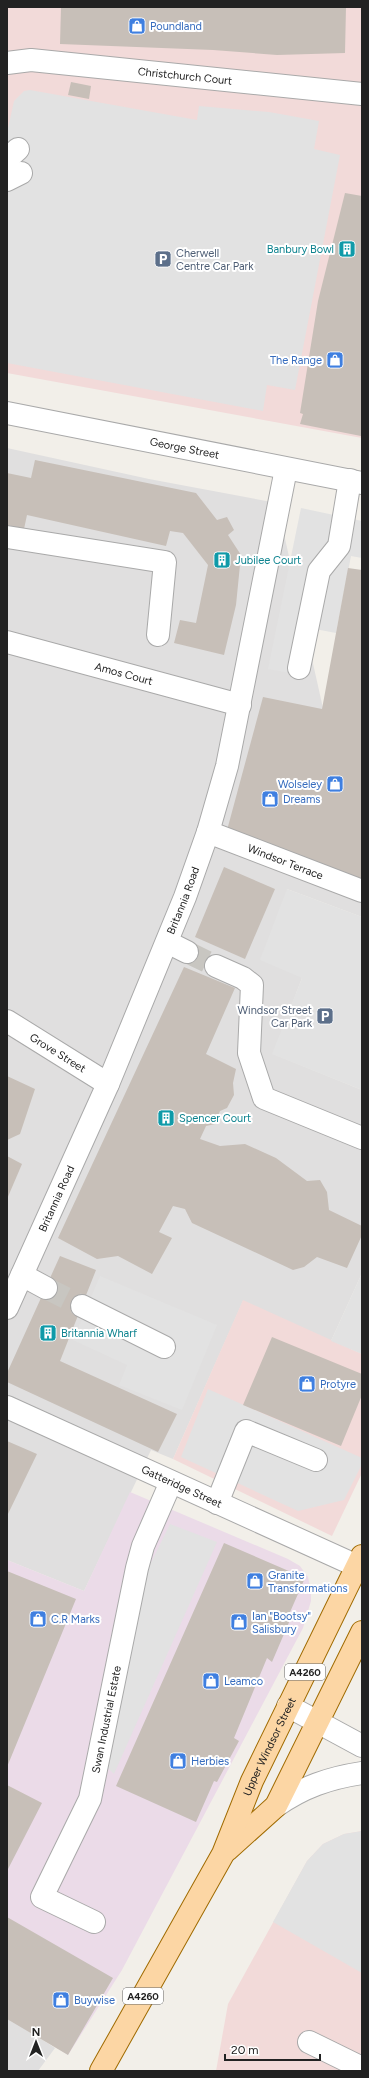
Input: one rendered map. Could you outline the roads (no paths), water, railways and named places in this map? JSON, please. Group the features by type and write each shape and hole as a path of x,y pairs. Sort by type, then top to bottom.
{"main road":[{"name":"Upper Windsor Street","path":"101,2071 223,1854 252,1781 360,1561"},
{"name":"Upper Windsor Street","path":"223,1854 276,1806 362,1632"}],"street":[{"name":"Christchurch Court","path":"7,63 31,60 362,94"},
{"name":"George Street","path":"7,414 356,482"},
{"name":"Britannia Road","path":"7,1308 108,1084 186,897 208,832 228,766 286,469"},
{"path":"299,668 319,571 339,546 356,482"},
{"path":"7,537 165,562 158,635"},
{"name":"Amos Court","path":"7,642 240,705"},
{"name":"Windsor Terrace","path":"208,832 362,891"},
{"path":"167,942 187,952"},
{"path":"216,966 243,978 252,985 249,1053 264,1098 362,1138"},
{"name":"Grove Street","path":"7,1021 108,1084"},
{"path":"22,1274 46,1288"},
{"path":"82,1306 164,1347"},
{"name":"Gatteridge Street","path":"7,1407 217,1503 360,1561"},
{"path":"217,1503 246,1431 316,1460"},
{"name":"Swan Industrial Estate","path":"94,1922 42,1896 90,1799 137,1568 143,1546 171,1482"},
{"path":"288,1706 362,1746"},
{"path":"276,1806 296,1792 313,1784 335,1778 362,1774"},
{"path":"309,2042 362,2068"}],"tunnel":[{"path":"187,952 216,966"},
{"path":"46,1288 82,1306"}],"place":[{"name":"Poundland","path":"137,26"},
{"name":"Banbury Bowl","path":"347,249"},
{"name":"Cherwell Centre Car Park","path":"163,259"},
{"name":"The Range","path":"335,360"},
{"name":"Jubilee Court","path":"222,560"},
{"name":"Wolseley","path":"335,784"},
{"name":"Dreams","path":"270,799"},
{"name":"Windsor Street Car Park","path":"325,1016"},
{"name":"Spencer Court","path":"166,1118"},
{"name":"Britannia Wharf","path":"48,1333"},
{"name":"Protyre","path":"307,1384"},
{"name":"Granite Transformations","path":"255,1581"},
{"name":"C.R Marks","path":"38,1619"},
{"name":"Ian \"Bootsy\" Salisbury","path":"239,1622"},
{"name":"Leamco","path":"211,1681"},
{"name":"Herbies","path":"178,1761"},
{"name":"Buywise","path":"61,2000"}]}
